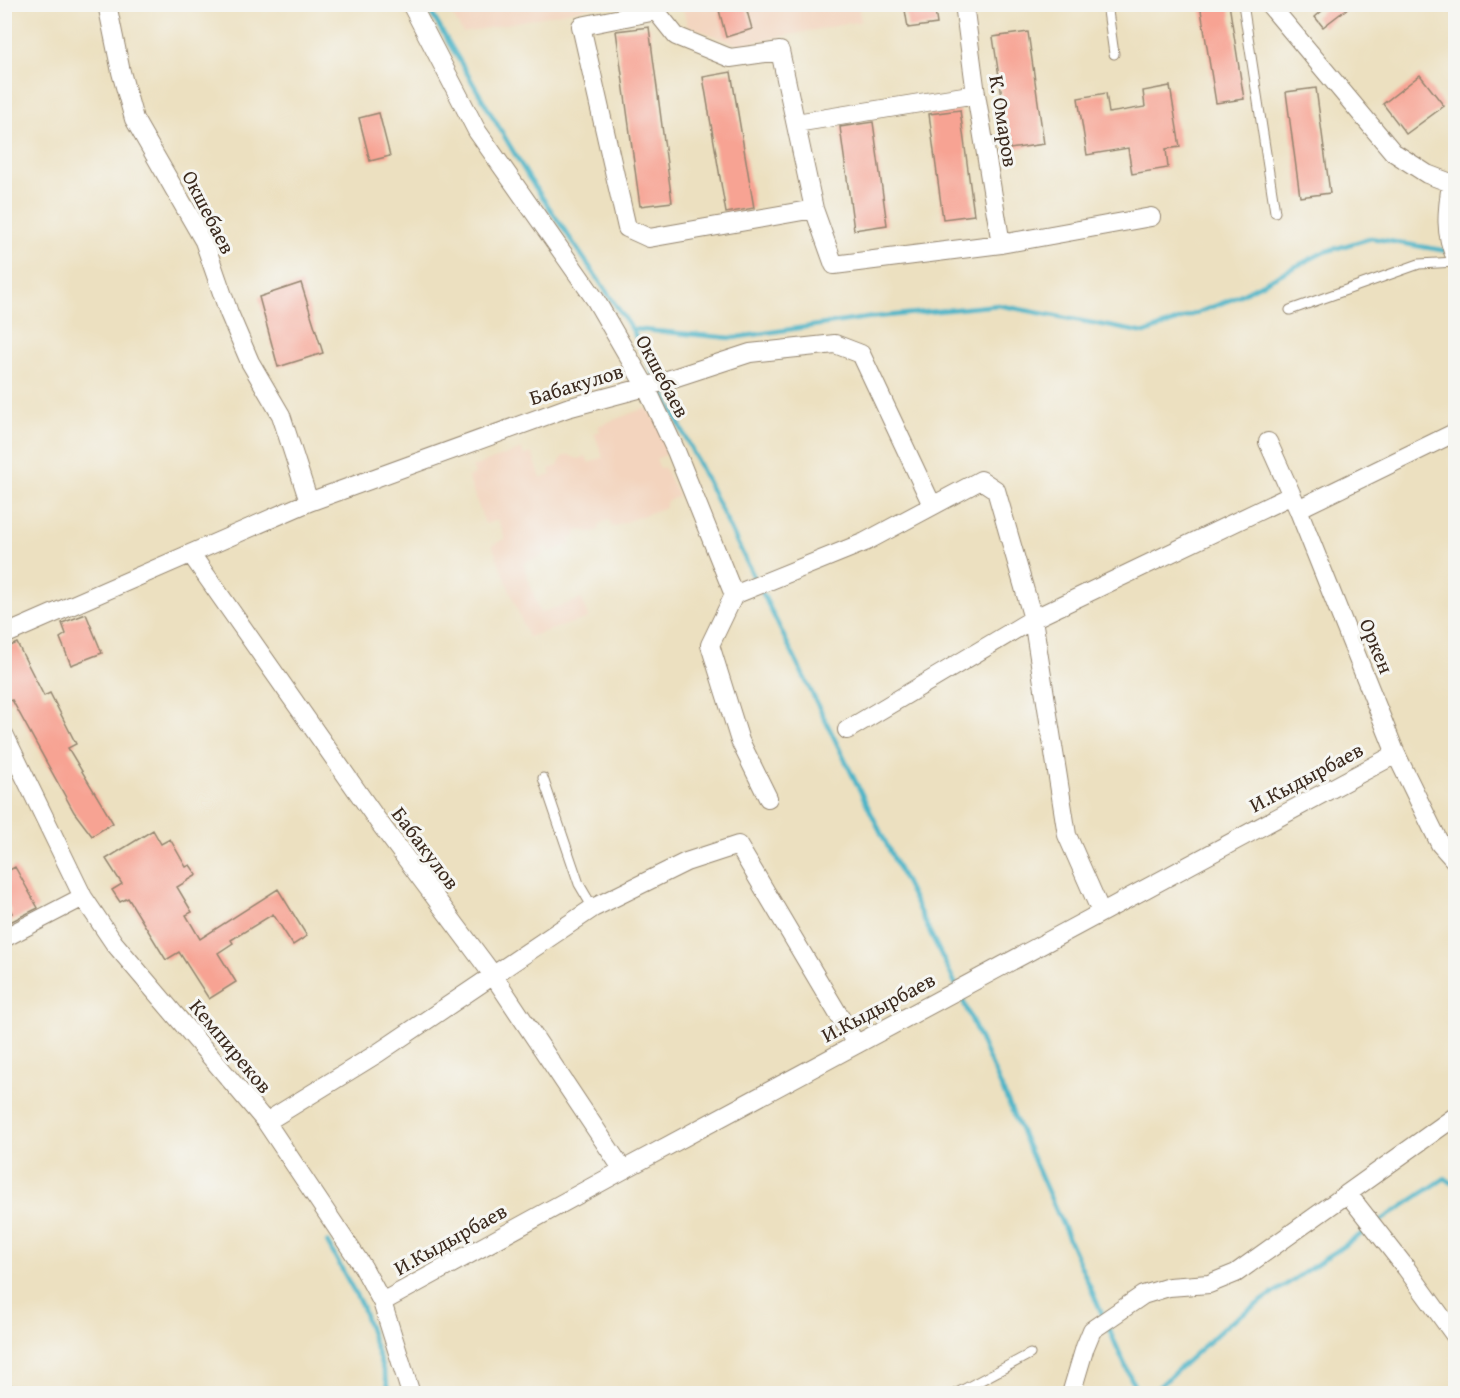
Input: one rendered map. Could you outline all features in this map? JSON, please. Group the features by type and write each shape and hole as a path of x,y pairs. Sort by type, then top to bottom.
{"street":[{"name":"Окшебаев","path":"107,4 121,72 134,119 204,241 229,313 250,362 281,415 309,502"},
{"name":"Окшебаев","path":"411,4 477,131 595,299 646,387 676,451 734,596"},
{"name":"К. Омаров","path":"964,4 976,94 1001,244"},
{"path":"1269,4 1393,152 1427,174 1453,185 1446,220 1455,260"},
{"path":"814,209 649,238 627,228 581,26 656,11 676,36 730,58 780,51 814,209 834,265 1001,244 1151,217"},
{"path":"796,123 976,94"},
{"name":"Бабакулов","path":"4,634 309,502 567,408 646,387 750,353 835,344 861,354 932,505"},
{"path":"847,730 1033,619 1455,432"},
{"name":"Оркен","path":"1268,442 1295,502 1396,754 1440,844 1455,862"},
{"path":"768,798 741,741 710,645 734,596 865,542 981,480 996,490 1033,619 1067,835 1101,912"},
{"name":"Бабакулов","path":"191,555 378,821 493,975 623,1170"},
{"name":"Кемпиреков","path":"4,734 83,897 114,943 266,1122 363,1267 382,1302 411,1394"},
{"name":"И.Кыдырбаев","path":"382,1302 1396,754"},
{"path":"266,1122 378,1053 593,908 686,862 738,845 856,1044"},
{"path":"4,938 83,897"},
{"path":"1071,1394 1092,1330 1143,1296 1169,1287 1209,1284 1236,1273 1455,1116"},
{"path":"1348,1194 1406,1268 1455,1337"}],"lane":[{"path":"1107,4 1114,54"},
{"path":"1243,4 1275,212"},
{"path":"1290,310 1419,264 1455,260"},
{"path":"543,778 579,884 593,908"},
{"path":"955,1394 1030,1354"}],"shaded area":[{"path":"446,5 602,5 463,33"},
{"path":"682,5 858,5 861,21 738,45 687,25"},
{"path":"645,408 649,410 676,451 656,459 660,468 664,467 678,496 666,502 666,507 612,527 609,520 601,523 598,530 592,533 581,530 576,532 577,536 569,539 571,544 549,552 547,546 543,547 545,555 523,563 540,613 582,599 588,618 528,637 492,545 505,539 498,520 485,524 468,477 475,474 472,467 522,449 524,456 532,453 541,478 551,475 549,469 558,466 562,457 569,455 578,459 586,456 589,463 603,457 594,433 600,431 598,426"}],"building":[{"path":"745,4 752,29 726,37 719,10"},
{"path":"904,4 934,4 937,24 908,28"},
{"path":"1200,4 1229,4 1244,99 1216,103"},
{"path":"1330,4 1353,4 1323,27 1315,17"},
{"path":"649,27 672,202 640,206 616,31"},
{"path":"1028,32 1044,144 1010,149 993,37"},
{"path":"731,72 754,208 726,213 703,77"},
{"path":"1420,75 1444,106 1406,134 1383,104"},
{"path":"1170,86 1180,147 1166,149 1168,168 1132,174 1128,148 1087,155 1078,98 1106,93 1109,113 1145,107 1143,91"},
{"path":"1316,88 1330,193 1300,197 1286,92"},
{"path":"960,110 974,215 943,219 929,114"},
{"path":"379,113 390,156 370,161 359,118"},
{"path":"873,122 887,225 854,230 840,127"},
{"path":"301,283 323,353 278,367 259,297"},
{"path":"86,614 102,653 71,665 60,638 66,634 62,623"},
{"path":"17,643 44,696 50,693 76,744 68,748 113,823 92,836 74,812 12,700 4,703 4,649"},
{"path":"153,830 161,844 170,839 186,867 190,865 197,875 177,887 192,912 186,915 200,939 278,889 307,936 293,945 273,914 231,940 233,943 218,953 236,982 209,999 179,952 166,960 128,898 120,902 112,890 122,884 106,859"},
{"path":"15,867 38,908 4,925 4,916 12,913 4,899 4,873"}],"waterway":[{"path":"426,4 529,178 632,329 656,378"},
{"path":"632,329 732,338 866,318 998,305 1145,333 1230,300 1324,252 1371,238 1447,251"},
{"path":"662,389 755,579"},
{"path":"762,592 956,985"},
{"path":"960,994 1103,1316"},
{"path":"1376,1224 1445,1178 1456,1186"},
{"path":"1151,1394 1229,1323 1369,1229"},
{"path":"327,1242 361,1304 391,1394"},
{"path":"1107,1325 1138,1394"}]}
